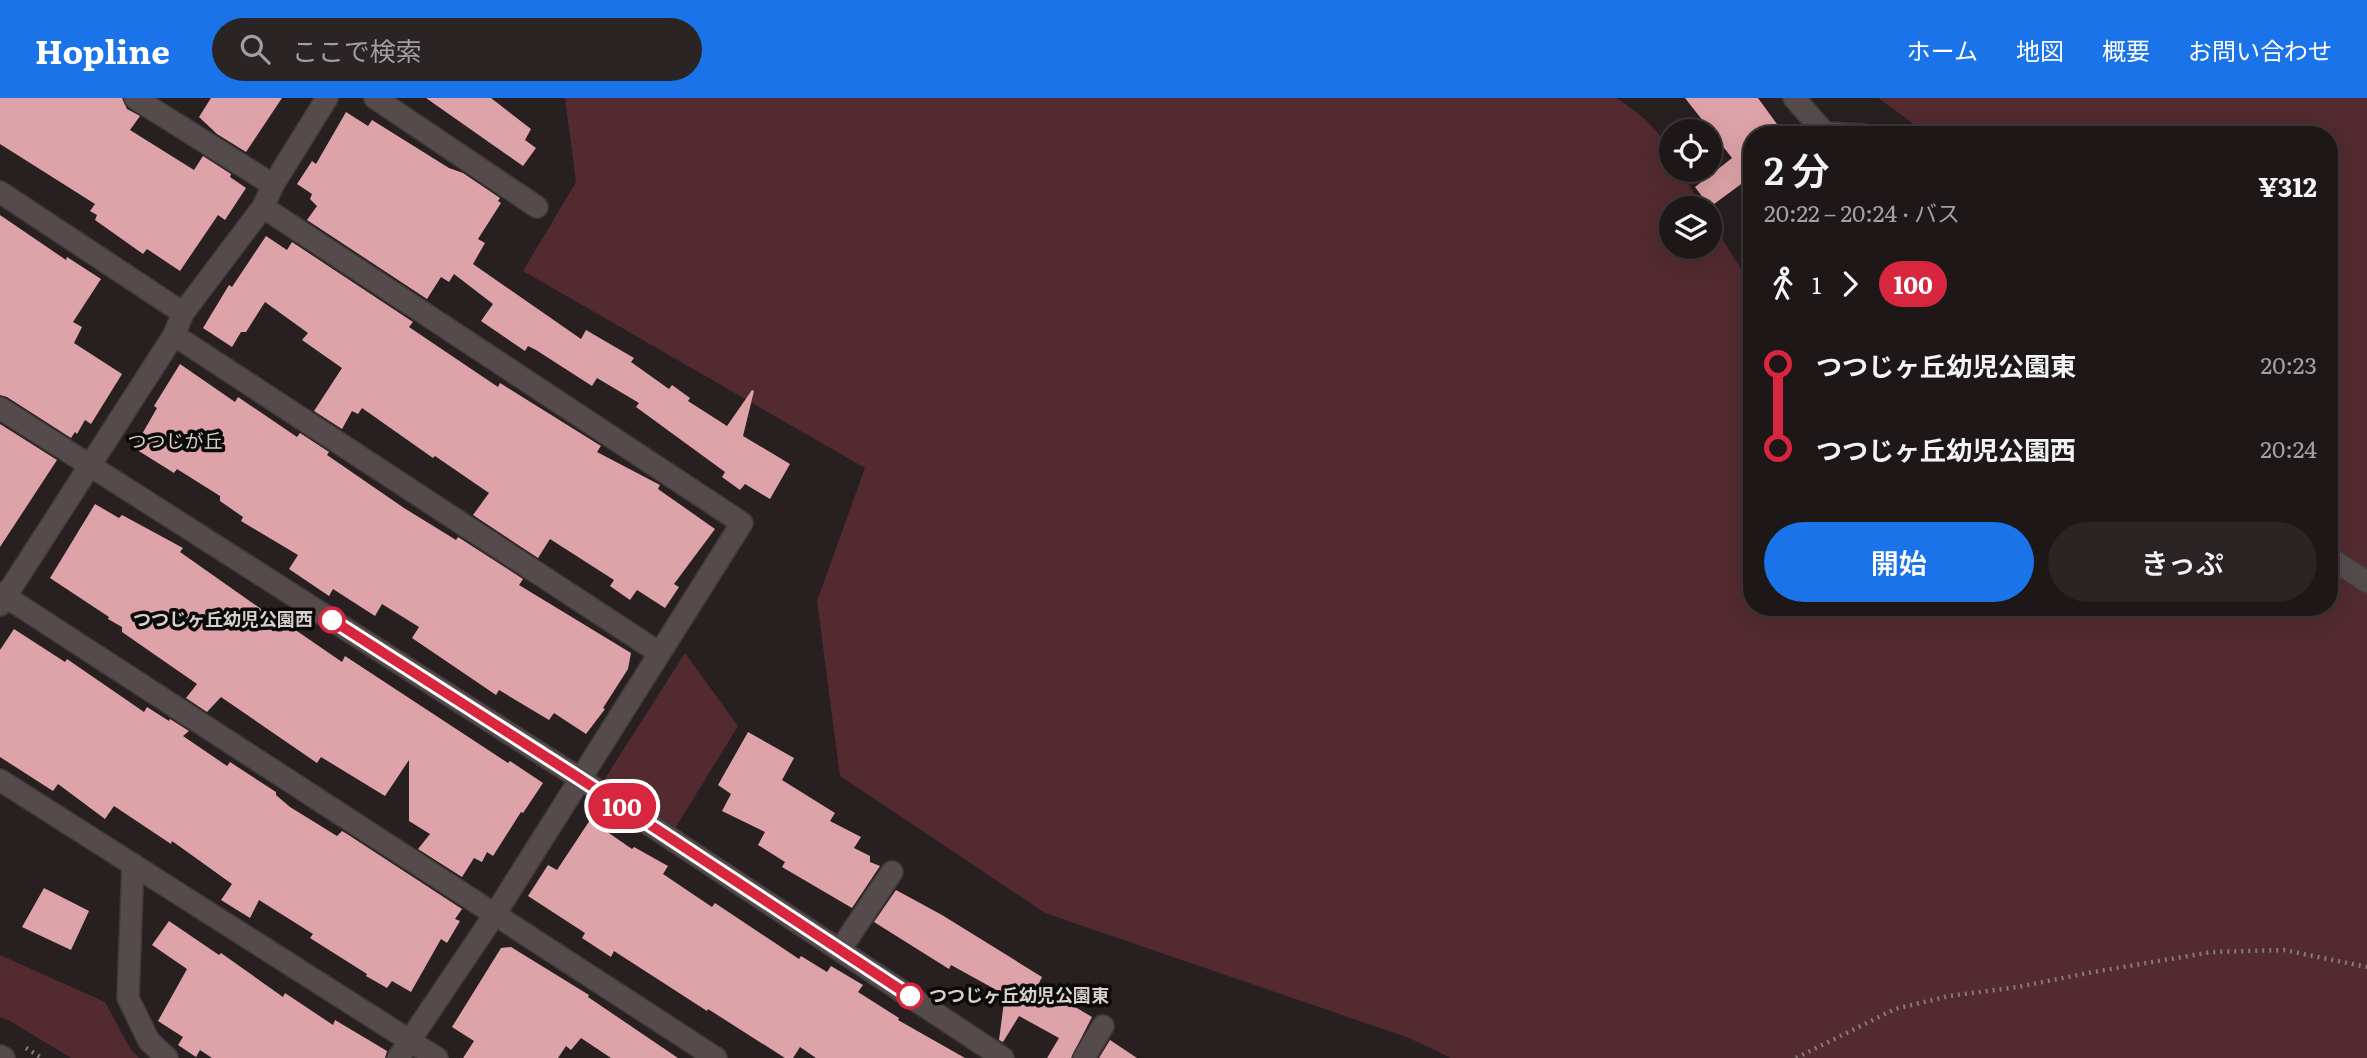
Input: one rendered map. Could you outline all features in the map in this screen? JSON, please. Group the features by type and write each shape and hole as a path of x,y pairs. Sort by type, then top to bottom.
{"street":[{"path":"135,98 273,185"},
{"path":"327,98 273,185 263,207 183,313 174,335 2,598 716,1058"},
{"path":"375,98 537,207"},
{"path":"1794,98 1818,126"},
{"path":"0,192 183,313"},
{"path":"263,207 742,523 658,652 495,914 404,1049"},
{"path":"174,335 658,652"},
{"path":"0,408 579,778 1003,1058"},
{"path":"2338,563 2367,582"},
{"path":"0,780 133,864 404,1049 437,1058"},
{"path":"133,864 128,998 149,1041 167,1058"},
{"path":"840,950 892,872"},
{"path":"1084,1058 1103,1026"}],"path":[{"path":"1796,1058 1895,1009 1949,996 2018,988 2093,972 2213,952 2284,950 2367,967"}],"shaded area":[{"path":"565,98 1617,98 1659,135 1659,182 1687,182 1696,196 1659,196 1659,259 1722,259 1722,238 1743,272 1743,616 2338,616 2338,126 1917,126 1878,98 2367,98 2367,1058 1451,1058 1409,1038 1045,913 840,776 817,601 865,468 523,271 576,182"},
{"path":"685,653 738,726 671,835 599,788"},
{"path":"0,955 105,1002 131,1050 139,1058 71,1058 0,1017"}],"building":[{"path":"0,98 122,98 127,109 140,116 130,130 194,170 203,156 231,174 230,177 246,188 225,220 218,215 180,271 147,249 143,254 95,220 97,215 90,211 95,204 0,144"},
{"path":"211,98 282,98 246,152 217,134 199,117"},
{"path":"426,98 491,98 531,129 525,140 536,148 523,166"},
{"path":"1685,98 1758,98 1778,126 1743,126 1743,183 1722,198 1722,196 1702,196 1695,187 1701,182 1722,182 1722,166 1732,158 1722,145 1722,119 1701,119"},
{"path":"346,112 368,126 372,120 500,198 498,201 501,203 478,239 485,243 473,264 581,339 586,330 634,358 631,362 669,389 672,385 690,398 688,401 727,426 752,390 754,391 743,436 790,464 770,499 745,484 740,490 722,477 725,472 636,407 639,403 597,378 592,386 536,350 528,346 525,351 481,321 493,304 454,274 449,282 441,277 427,299 307,220 317,206 310,199 312,194 297,184 312,161 316,164"},
{"path":"0,215 66,260 67,257 101,279 73,322 82,327 74,343 122,374 91,424 85,420 77,434 75,432 71,438 0,395"},
{"path":"266,236 287,250 292,242 413,322 409,327 498,387 500,383 601,446 597,452 660,485 658,489 715,529 674,584 679,587 665,608 637,590 630,600 610,586 614,580 550,539 538,558 473,515 489,493 362,408 358,414 352,411 342,429 314,411 342,368 302,340 308,333 265,302 246,332 241,332 232,347 203,328 229,285 232,287"},
{"path":"180,364 235,402 238,397 297,437 300,433 404,508 456,540 458,537 523,579 519,585 631,653 628,669 603,708 605,709 586,734 554,713 549,720 499,690 496,695 412,638 419,627 382,604 375,616 333,589 329,596 289,569 298,555 241,521 243,517 220,501 220,496 177,469 174,473 134,448 157,408 154,406"},
{"path":"0,424 57,460 0,547"},
{"path":"95,504 119,518 122,515 183,548 180,552 342,662 345,656 543,783 493,856 487,852 482,862 474,858 462,877 418,849 430,834 409,821 409,760 385,796 321,757 317,763 221,697 207,712 186,698 197,684 122,632 122,627 108,619 109,617 50,578"},
{"path":"14,629 65,662 67,659 144,712 147,707 169,721 170,719 189,731 183,736 227,766 230,762 276,792 290,807 337,836 342,831 462,909 455,919 460,921 447,943 441,939 411,992 392,981 387,988 366,976 367,974 310,938 313,934 259,900 250,918 221,900 232,884 172,841 171,844 114,806 105,819 58,784 53,791 0,757 0,650"},
{"path":"748,732 794,758 782,780 835,813 830,821 861,837 854,848 870,856 870,862 880,866 852,908 782,867 785,862 758,845 765,832 722,811 731,794 718,785"},
{"path":"590,820 632,849 634,847 668,866 663,874 712,907 715,903 799,959 801,956 827,972 831,966 863,985 858,992 899,1018 898,1020 965,1058 816,1058 800,1047 793,1058 785,1058 614,951 611,957 582,938 585,933 528,896 548,865 557,870"},
{"path":"44,888 89,911 71,950 22,927"},
{"path":"896,890 1042,977 1038,985 1092,1017 1071,1058 1047,1058 1059,1038 1019,1016 1003,1042 999,1040 1004,1002 998,999 1000,992 951,965 949,969 874,922"},
{"path":"169,921 219,955 221,953 283,997 285,993 333,1025 335,1020 387,1051 385,1058 212,1058 200,1050 196,1057 178,1045 183,1037 158,1021 187,969 152,945"},
{"path":"511,947 589,995 588,997 678,1058 611,1058 581,1038 571,1050 566,1046 558,1058 463,1058 474,1041 452,1027 501,948"},
{"path":"1110,1040 1137,1058 1099,1058"}],"bus line":[{"name":"100","path":"332,620 579,778 910,996"}],"place":[{"name":"つつじヶ丘幼児公園西","path":"332,620"},
{"name":"つつじヶ丘幼児公園東","path":"910,996"}],"district":[{"name":"つつじが丘","path":"175,441"}]}
